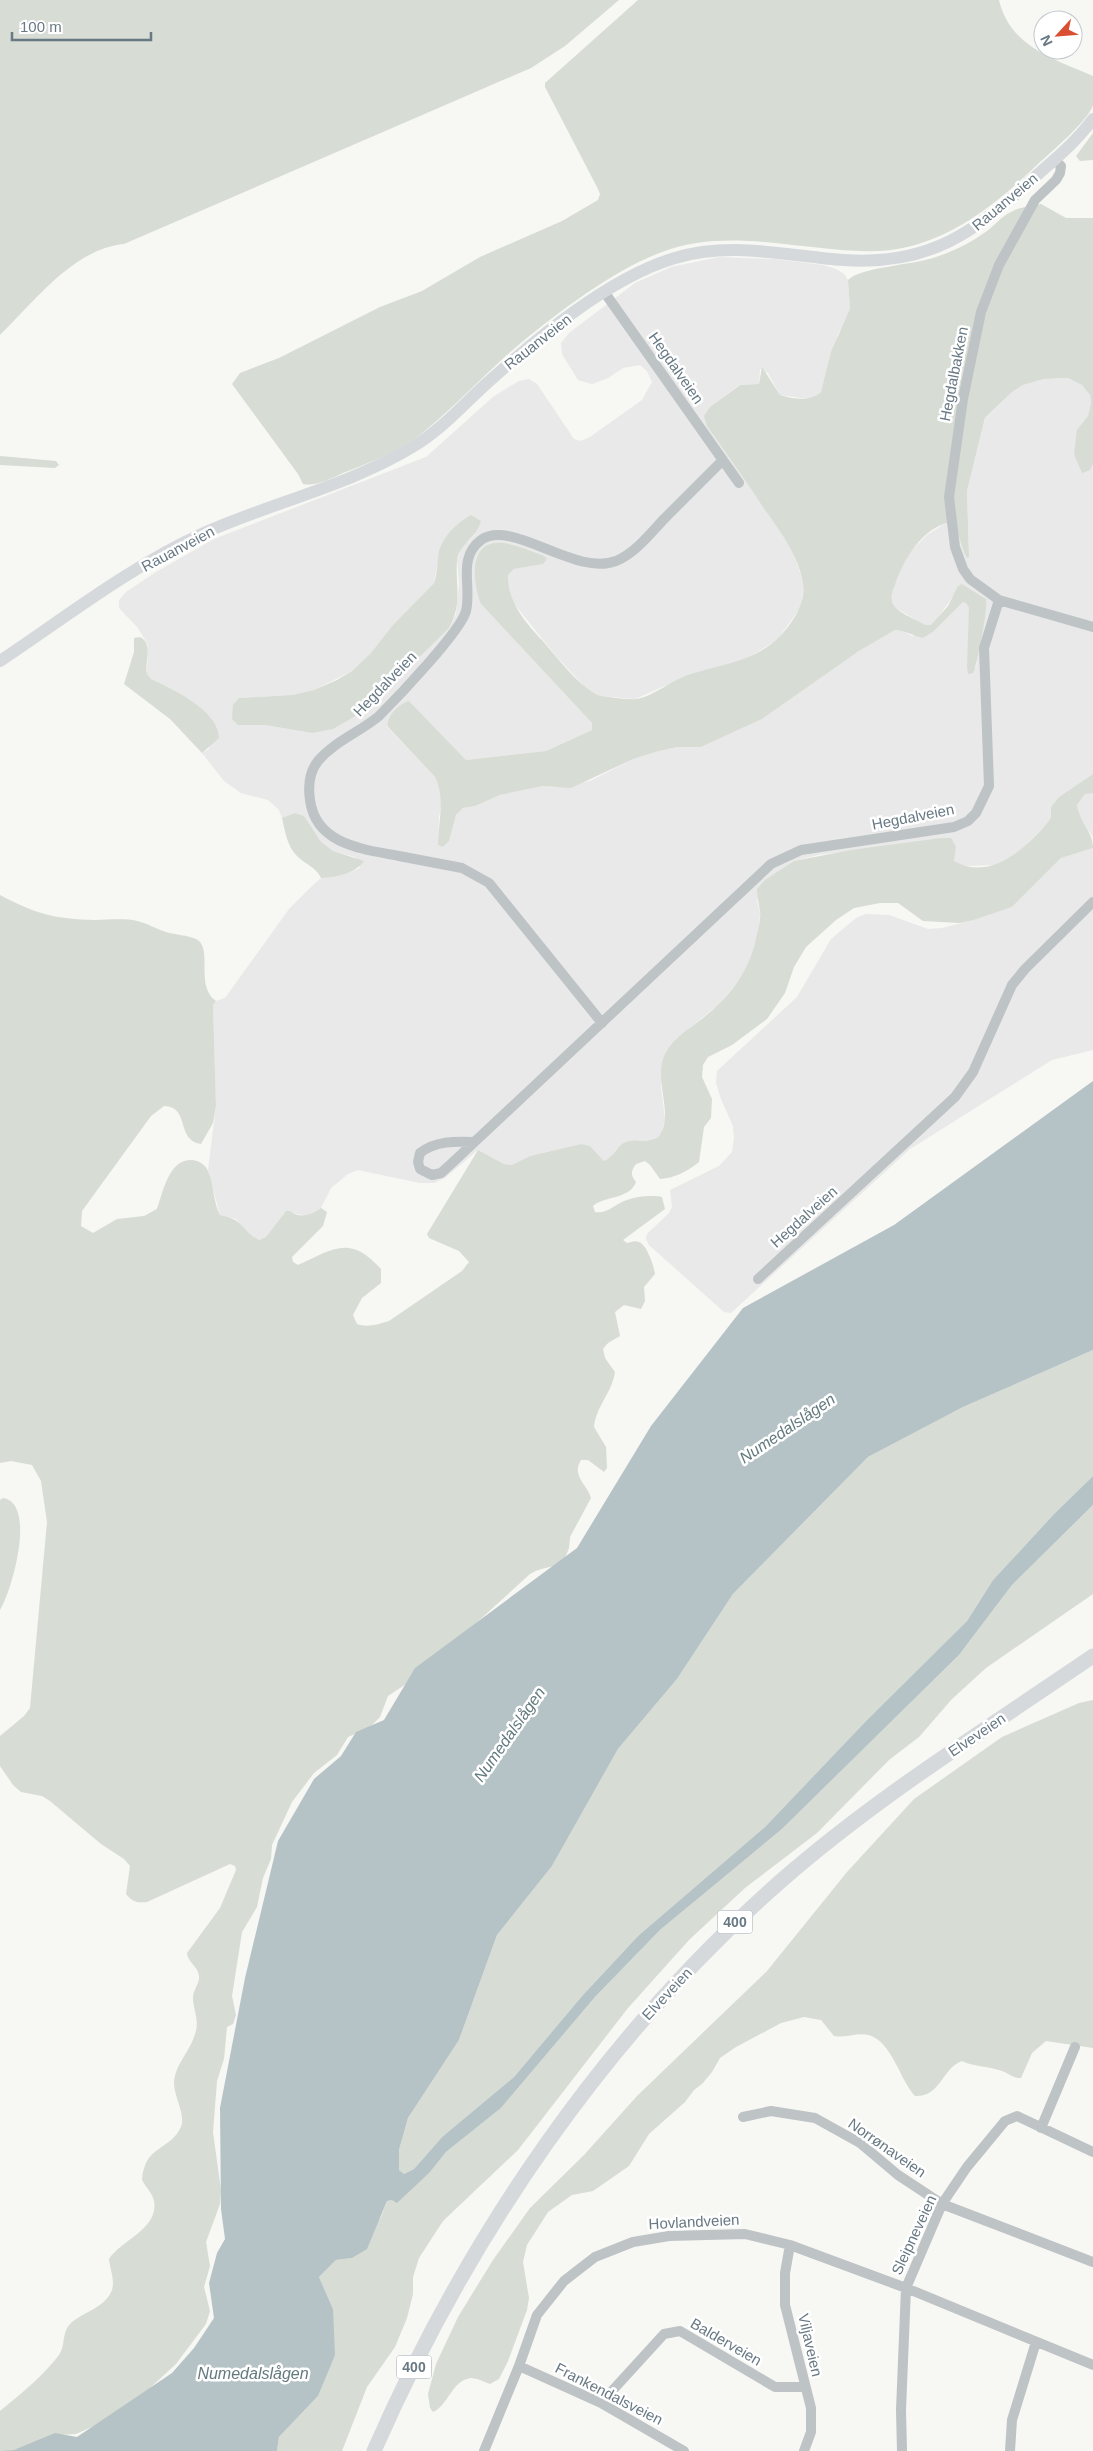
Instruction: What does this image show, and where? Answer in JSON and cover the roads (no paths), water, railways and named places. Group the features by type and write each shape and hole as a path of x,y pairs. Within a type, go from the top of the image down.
{"highway":[{"name":"Elveveien","path":"374,2451 424,2346 493,2223 573,2107 642,2021 738,1920 829,1841 909,1781 1093,1656"}],"main road":[{"name":"Rauanveien","path":"0,661 136,571 181,544 226,524 350,478 419,443 527,348 628,278 661,262 684,255 715,250 745,249 864,260 891,259 924,252 956,239 996,213 1054,159 1093,119"}],"street":[{"name":"Hegdalbakken","path":"999,600 980,588 963,569 955,547 950,497 963,399 981,312 999,265 1035,200 1060,173 1060,166 1054,159"},
{"name":"Hegdalveien","path":"605,293 739,483"},
{"name":"Hegdalveien","path":"602,1023 489,883 462,868 355,848 338,841 323,830 311,808 308,785 311,772 330,749 368,725 384,711 455,631 466,611 468,558 482,540 490,536 508,536 570,559 592,564 603,564 616,560 638,546 723,460"},
{"name":"Hegdalveien","path":"474,1142 456,1141 432,1145 420,1154 418,1162 420,1169 432,1175 441,1173 763,871 784,856 801,850 954,827 968,821 976,813 989,786 984,648 999,600"},
{"path":"999,600 1093,627"},
{"name":"Hegdalveien","path":"758,1279 955,1097 974,1072 1012,985 1025,969 1093,902"},
{"path":"1041,2128 1075,2048"},
{"name":"Norrønaveien","path":"743,2117 770,2111 815,2118 860,2143 898,2175 942,2204 1093,2262"},
{"name":"Sleipneveien","path":"902,2451 901,2410 906,2288 942,2204 967,2167 1005,2121 1017,2116 1093,2152"},
{"name":"Hovlandveien","path":"484,2451 538,2314 564,2280 595,2257 634,2242 669,2236 745,2234 790,2245 906,2288 1093,2365"},
{"name":"Viljaveien","path":"790,2245 785,2273 785,2305 810,2408 811,2432 804,2451"},
{"name":"Balderveien","path":"601,2403 664,2334 680,2331 775,2387 804,2387"},
{"path":"1010,2451 1012,2420 1036,2342"},
{"name":"Frankendalsveien","path":"519,2366 601,2403 684,2451"}],"water":[{"name":"Numedalslågen","path":"1093,1081 1093,1350 963,1407 868,1457 733,1594 677,1679 618,1749 552,1866 497,1935 459,2040 408,2118 399,2150 399,2170 404,2174 414,2169 442,2137 514,2077 582,1996 638,1936 765,1827 867,1720 967,1621 993,1580 1055,1513 1093,1476 1093,1505 1012,1585 959,1655 782,1829 660,1930 595,1997 501,2108 446,2152 429,2173 397,2203 392,2200 387,2201 367,2249 352,2258 336,2260 319,2277 333,2309 335,2355 318,2396 279,2437 277,2451 0,2451 14,2450 55,2433 77,2437 172,2373 194,2348 214,2318 209,2283 217,2253 225,2239 221,2209 220,2108 245,1978 278,1841 314,1779 341,1756 356,1732 384,1720 415,1668 577,1548 651,1426 743,1308 894,1225"}]}
